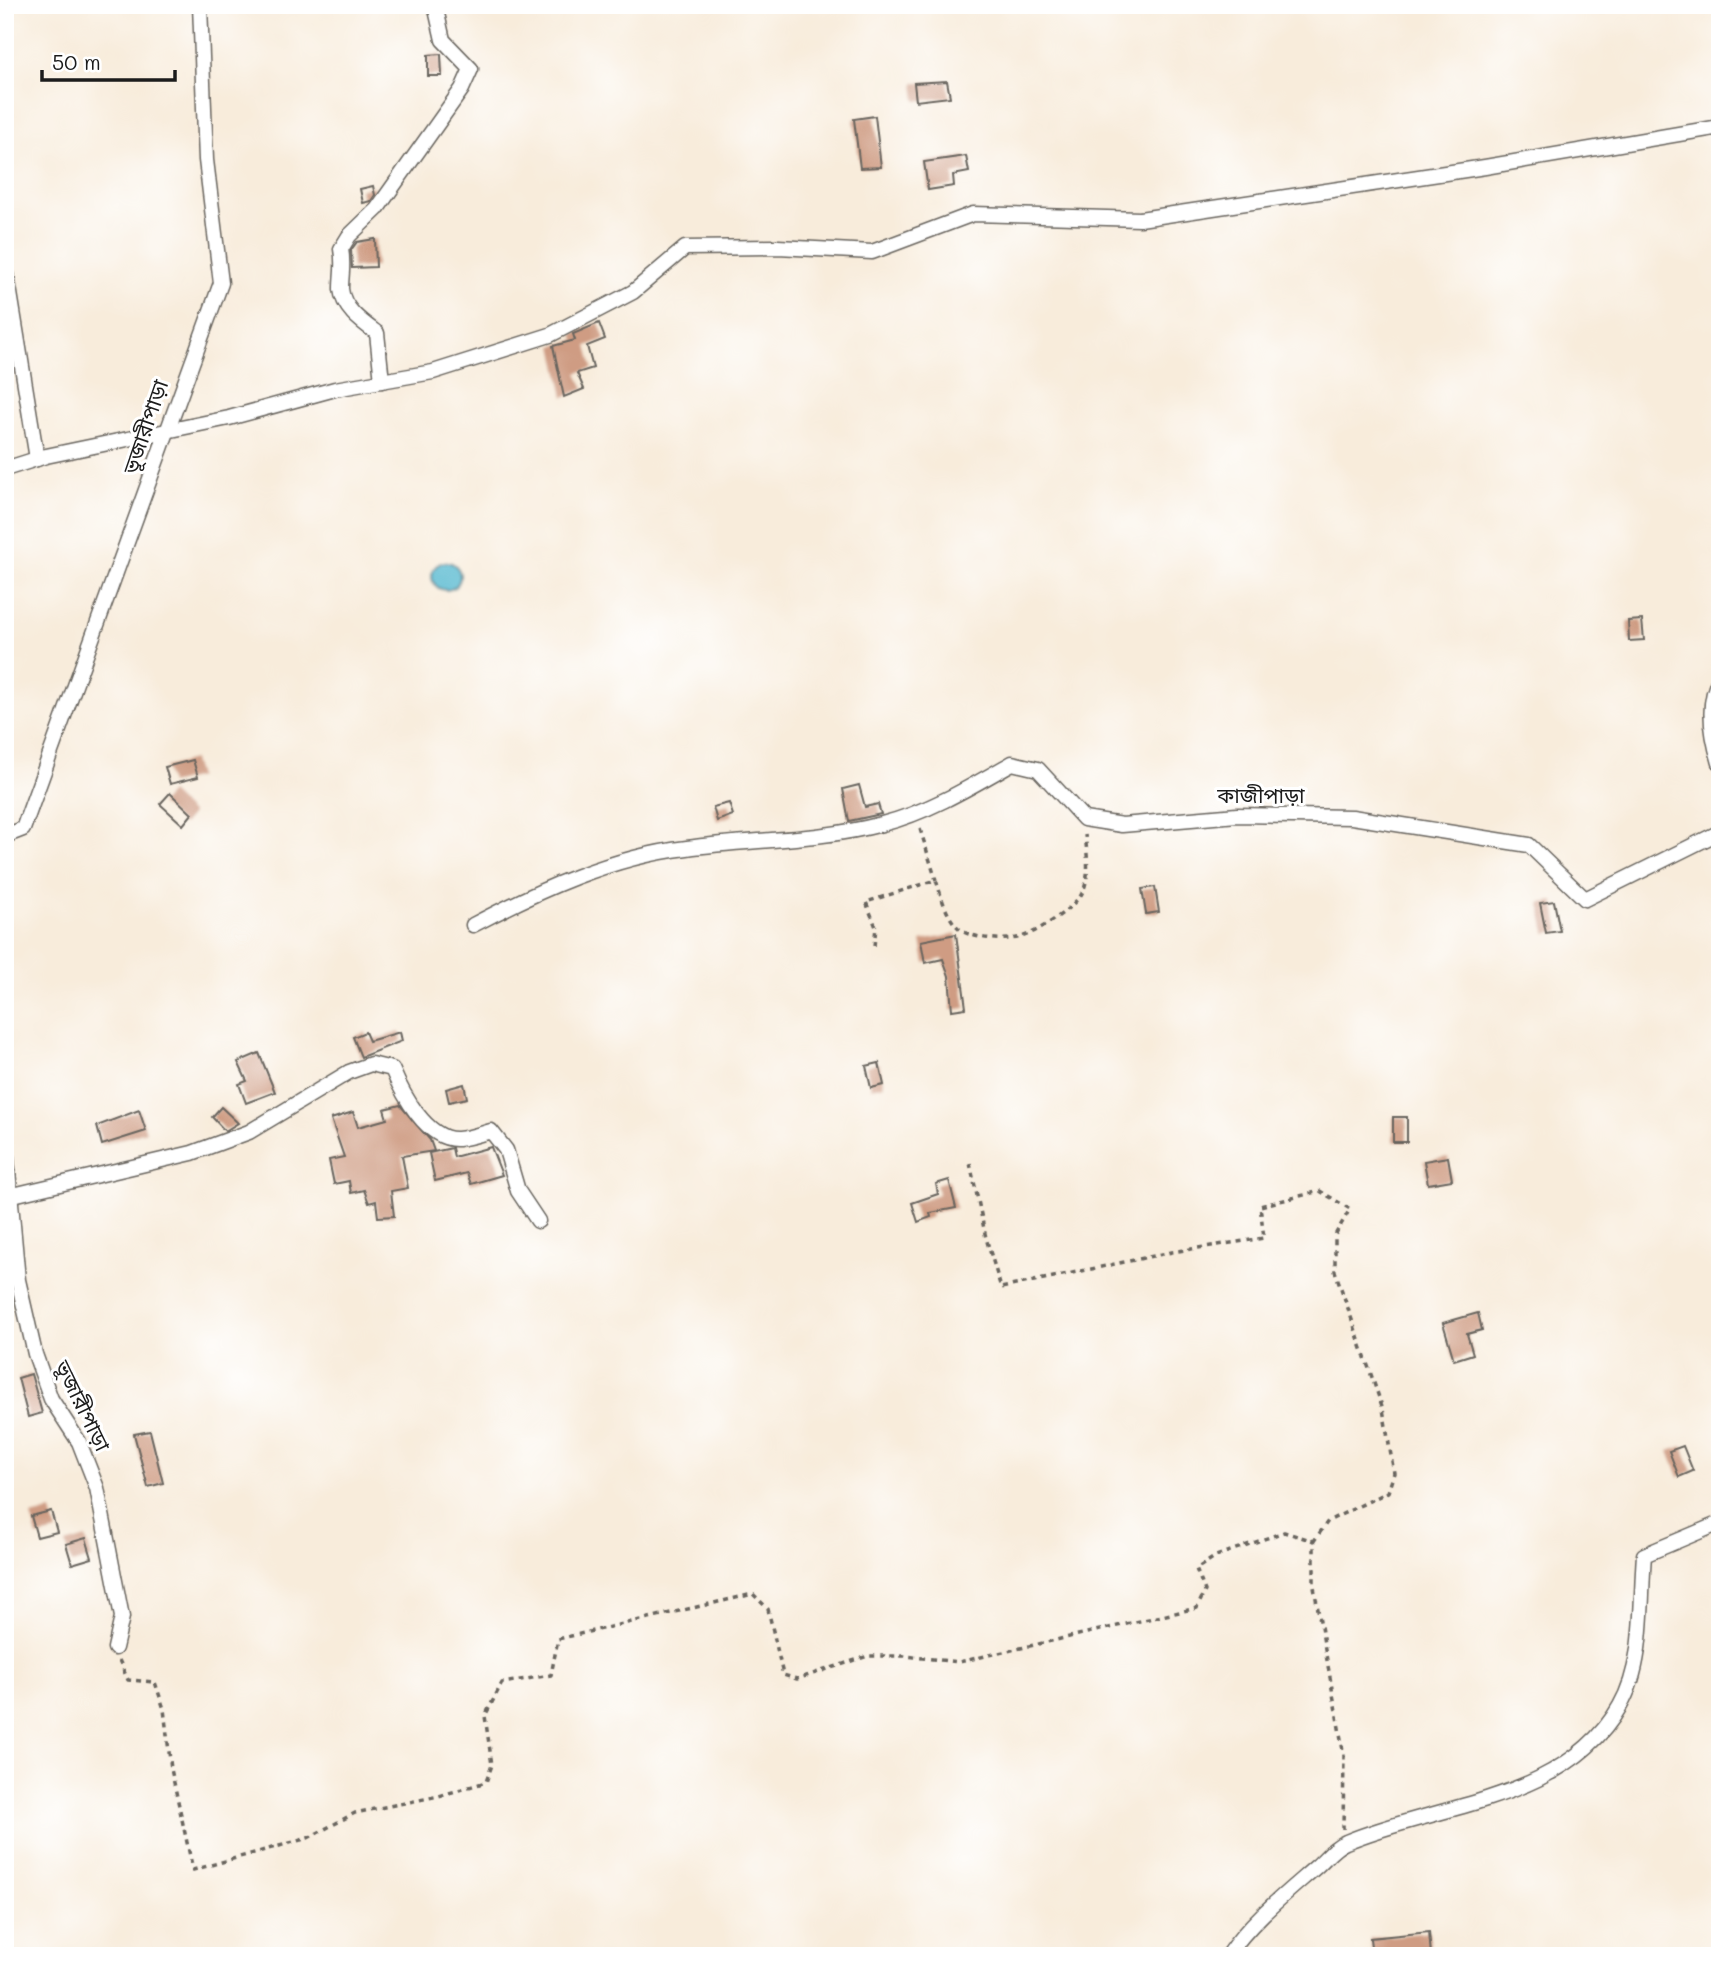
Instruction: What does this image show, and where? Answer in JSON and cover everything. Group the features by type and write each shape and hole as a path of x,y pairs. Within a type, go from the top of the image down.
{"street":[{"name":"ভূজারীপাড়া","path":"5,836 23,829 220,283 206,160 200,5"},
{"path":"382,381 376,332 355,317 341,291 345,268 341,249 349,236 377,209 462,89 471,69 443,40 435,5"},
{"path":"5,469 37,459 164,433 335,389 433,372 550,335 633,292 685,248 778,247 873,252 973,214 1140,219 1720,127"},
{"path":"5,262 37,459"},
{"path":"1720,678 1711,693 1715,748 1720,763"},
{"path":"473,925 532,894 623,862 684,848 802,839 884,824 971,787 1012,763 1038,769 1084,819"},
{"name":"কাজীপাড়া","path":"1084,819 1122,825 1237,815 1352,817 1451,832 1529,845 1585,899 1720,832"},
{"path":"12,1195 203,1149 249,1132 349,1072 371,1064 392,1069 401,1091 435,1132 455,1139 491,1132 506,1150 519,1191 538,1221"},
{"name":"ভূজারীপাড়া","path":"5,1137 18,1280 35,1354 51,1399 79,1442 97,1488 122,1617 115,1648"},
{"path":"1227,1956 1264,1912 1343,1843 1501,1796 1571,1759 1601,1735 1621,1705 1635,1668 1644,1555 1720,1523"}],"path":[{"path":"915,811 948,915 963,931 984,937 1023,937 1060,914 1082,894 1088,869 1084,819"},
{"path":"874,946 876,927 866,902 936,880"},
{"path":"970,1163 1001,1289 1172,1252 1264,1238 1260,1206 1320,1191 1350,1209 1335,1235 1335,1271 1383,1409 1394,1473 1388,1492 1328,1521 1314,1541 1314,1587 1344,1756 1343,1843"},
{"path":"115,1648 128,1680 155,1682 161,1700 171,1769 193,1870 308,1838 355,1813 439,1796 486,1782 492,1765 485,1716 502,1683 551,1675 558,1639 753,1594 768,1609 783,1675 797,1679 868,1656 905,1656 959,1662 1196,1608 1205,1591 1196,1569 1216,1556 1284,1532 1314,1541"}],"water":[{"path":"446,562 456,566 460,576 456,586 446,590 436,586 432,576 436,566"}],"building":[{"path":"441,54 442,76 428,76 428,55"},
{"path":"947,81 950,97 916,101 914,83"},
{"path":"875,116 881,167 860,168 854,119"},
{"path":"966,156 969,172 953,175 954,186 928,190 924,162"},
{"path":"373,186 375,195 371,201 363,203 360,189"},
{"path":"375,239 376,267 352,268 351,250 357,242"},
{"path":"599,323 605,339 587,346 593,368 577,373 584,389 564,397 553,346 575,340 573,334"},
{"path":"1642,620 1644,640 1629,641 1628,621"},
{"path":"193,760 198,777 170,784 165,767"},
{"path":"859,785 865,807 878,804 881,814 849,821 843,789"},
{"path":"170,793 192,814 183,825 160,804"},
{"path":"729,803 733,815 717,821 713,807"},
{"path":"1155,887 1159,912 1146,914 1142,889"},
{"path":"1554,901 1560,931 1546,933 1540,903"},
{"path":"956,934 966,1008 952,1010 949,976 943,959 925,963 921,941"},
{"path":"365,1032 369,1041 400,1032 402,1041 361,1057 353,1037"},
{"path":"259,1053 275,1092 246,1103 239,1084 247,1081 238,1062"},
{"path":"879,1063 884,1085 871,1088 866,1066"},
{"path":"464,1084 467,1098 449,1102 446,1089"},
{"path":"400,1105 430,1140 434,1151 402,1156 408,1188 391,1191 394,1216 378,1217 376,1201 369,1203 364,1190 351,1193 349,1181 334,1184 329,1160 344,1157 331,1119 353,1112 358,1127 387,1119 384,1109"},
{"path":"221,1107 238,1123 225,1131 212,1117"},
{"path":"139,1110 146,1131 102,1145 97,1126"},
{"path":"1393,1117 1407,1117 1407,1142 1393,1142"},
{"path":"491,1147 502,1175 471,1184 467,1173 435,1181 429,1153 452,1148 454,1157"},
{"path":"1448,1157 1452,1180 1428,1184 1424,1161"},
{"path":"949,1180 956,1208 930,1213 931,1217 918,1222 912,1203 938,1194 936,1184"},
{"path":"1478,1313 1482,1330 1467,1334 1473,1354 1454,1360 1443,1323"},
{"path":"31,1374 42,1413 28,1417 18,1378"},
{"path":"150,1431 163,1483 148,1487 134,1434"},
{"path":"1683,1446 1693,1471 1679,1477 1669,1451"},
{"path":"51,1511 57,1532 37,1537 31,1516"},
{"path":"86,1538 92,1558 72,1564 66,1544"},
{"path":"1429,1932 1431,1955 1372,1956 1370,1938"}]}
